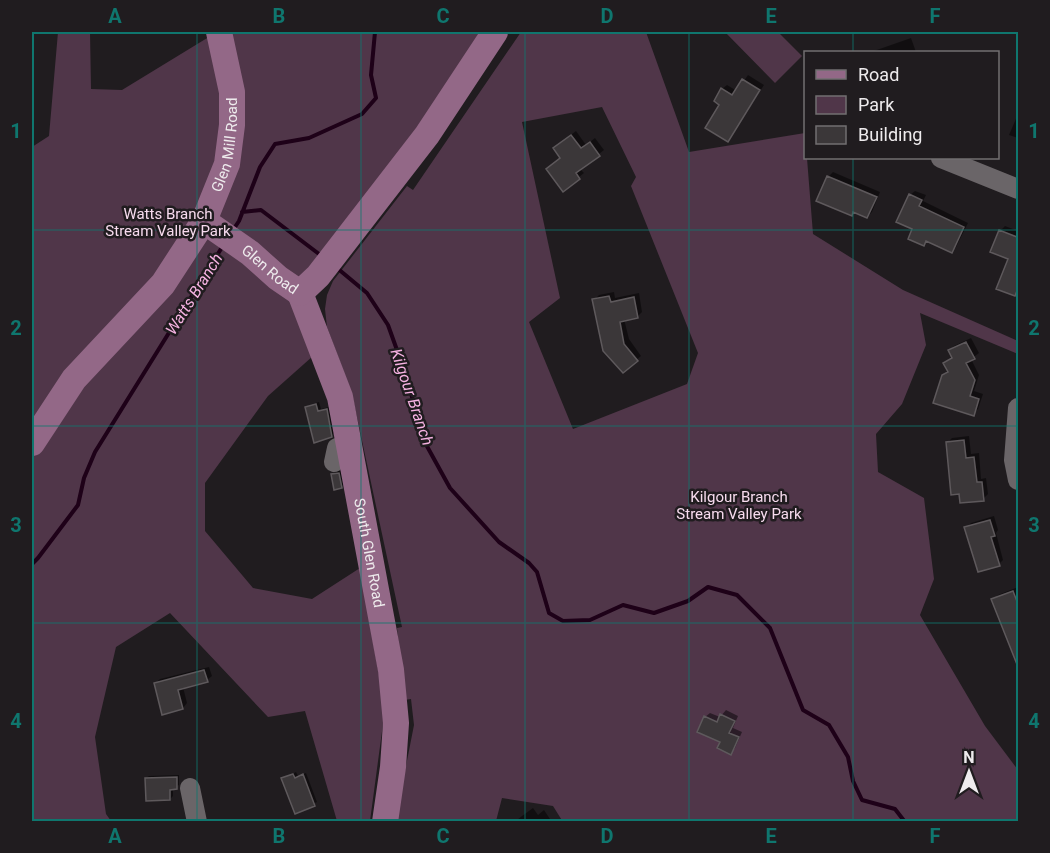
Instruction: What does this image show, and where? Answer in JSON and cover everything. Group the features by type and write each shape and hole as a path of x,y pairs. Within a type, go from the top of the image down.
{"main road":[{"name":"Glen Mill Road","path":"212,226 227,164 232,125 232,92 219,32"},
{"name":"Glen Road","path":"212,226 300,293 318,276 427,135 495,32"},
{"path":"32,443 74,380 163,284 212,226"},
{"name":"South Glen Road","path":"300,293 340,396 341,453 391,670 396,723 393,767 385,822"}],"street":[{"path":"943,159 1018,189"},
{"path":"1018,408 1014,460 1018,480"},
{"path":"189,788 197,822"}],"green space":[{"name":"Watts Branch Stream Valley Park","path":"58,32 90,32 91,89 122,90 217,32 495,32 300,293 322,348 268,396 205,483 205,531 253,588 312,599 360,568 385,709 370,821 337,821 305,711 268,717 170,613 116,647 95,737 106,814 111,821 32,821 32,147 49,136"},
{"name":"Kilgour Branch Stream Valley Park","path":"521,32 646,32 689,152 804,133 804,159 807,159 813,234 903,290 1018,341 1018,354 920,313 926,345 902,404 876,434 878,472 924,498 934,579 920,615 985,726 1018,770 1018,821 563,822 553,806 502,798 496,821 395,822 414,725 411,699 404,700 397,628 402,627 352,394 327,327 325,309 327,295 333,281 407,186 413,190","holes":["602,107 636,177 631,186 698,353 687,384 573,429 529,322 560,298 522,122"]},
{"path":"725,32 778,32 802,56 775,83"}],"building":[{"path":"742,79 760,90 728,142 705,128 719,105 714,101 721,88 732,95"},
{"path":"571,135 581,148 590,142 600,156 576,173 580,179 563,192 546,169 560,158 553,148"},
{"path":"827,176 877,197 867,218 853,212 852,216 816,201"},
{"path":"909,194 922,200 919,206 964,227 952,253 926,241 924,246 908,239 912,229 896,222"},
{"path":"999,230 1017,237 1018,235 1018,288 1015,296 996,289 1008,259 990,252"},
{"path":"609,296 611,302 634,297 638,318 620,322 624,344 638,361 623,373 603,351 592,299"},
{"path":"966,342 975,359 966,363 975,380 970,396 979,399 974,416 933,403 942,375 948,372 943,363 952,358 948,350"},
{"path":"316,404 318,411 327,409 332,437 314,443 305,407"},
{"path":"964,440 966,458 974,457 977,482 982,482 984,501 960,503 959,494 951,495 946,442"},
{"path":"339,473 342,488 334,490 331,474"},
{"path":"990,520 995,536 991,537 1000,566 978,572 964,527"},
{"path":"1013,591 1018,604 1018,667 991,599"},
{"path":"204,670 208,682 178,690 183,709 162,715 154,683"},
{"path":"720,714 735,721 729,733 739,737 731,755 717,748 720,742 697,732 704,716 717,722"},
{"path":"293,774 295,778 303,774 315,806 295,814 281,778"},
{"path":"177,777 177,789 170,790 170,800 146,801 145,778"}],"waterway":[{"name":"Watts Branch","path":"233,230 239,221 260,167 275,144 309,138 362,114 376,98 371,75 375,32"},
{"name":"Kilgour Branch","path":"242,212 261,210 319,254"},
{"name":"Watts Branch","path":"32,564 78,505 84,478 95,452 224,244"},
{"name":"Kilgour Branch","path":"337,268 367,293 388,325 407,378 423,439 450,488 499,542 529,563 537,572 549,613 563,621 590,620 623,605 654,613 688,601 708,587 737,595 770,628 803,710 829,725 848,757 853,781 862,800 895,809 905,822"}]}
